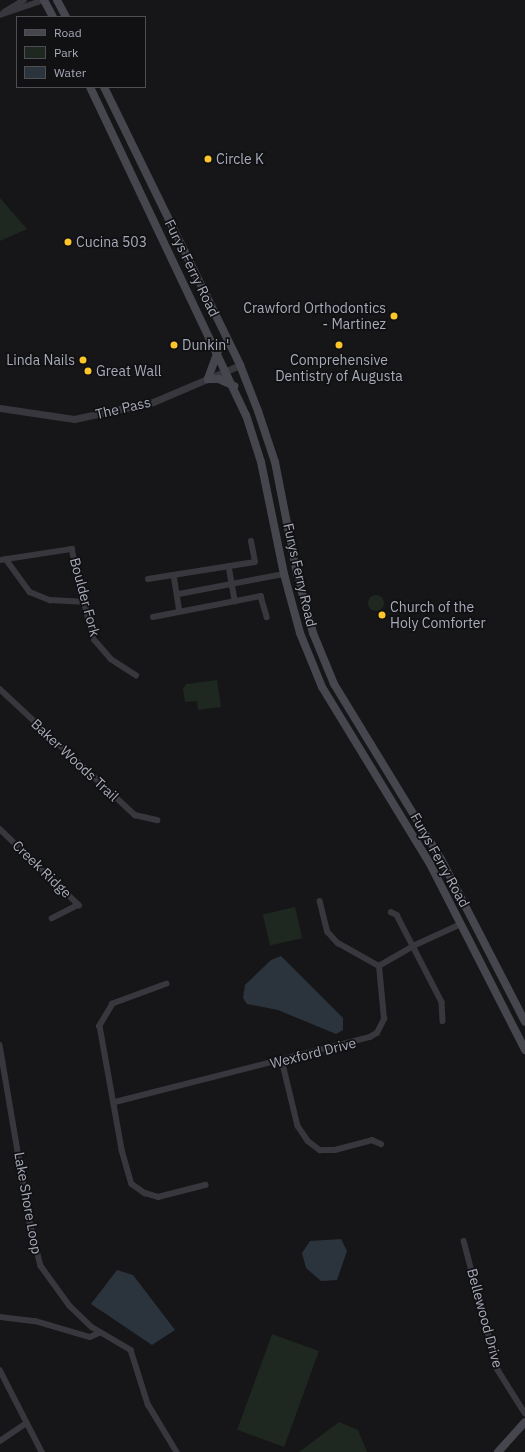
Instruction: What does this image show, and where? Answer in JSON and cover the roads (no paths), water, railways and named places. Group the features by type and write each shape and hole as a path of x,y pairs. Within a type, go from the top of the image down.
{"main road":[{"path":"44,0 52,16"},
{"path":"57,0 65,16"},
{"name":"Furys Ferry Road","path":"90,88 234,386 262,462 284,574 305,647 322,687 430,864 525,1050"},
{"name":"Furys Ferry Road","path":"104,88 240,365 275,462 297,574 320,651 364,736 441,859 525,1022"},
{"path":"136,181 147,176"},
{"path":"218,351 208,379 219,379 234,386"},
{"path":"498,1452 525,1422"}],"street":[{"path":"0,15 24,0"},
{"path":"0,15 44,0"},
{"name":"The Pass","path":"0,408 74,419 153,402 208,379 226,369 240,365"},
{"path":"148,579 255,562 251,541"},
{"name":"Boulder Fork","path":"3,559 72,549 86,602 93,638 111,659 136,675"},
{"path":"3,559 30,592 50,600 86,602"},
{"path":"229,566 235,601"},
{"path":"179,594 284,574"},
{"path":"174,575 179,594 180,611"},
{"path":"153,616 261,596 267,617"},
{"name":"Baker Woods Trail","path":"0,688 135,815 157,820"},
{"name":"Creek Ridge","path":"0,829 78,905 52,919"},
{"path":"320,901 328,932 338,943 379,966 412,946 461,924"},
{"path":"391,912 397,915 442,1002 443,1021"},
{"name":"Wexford Drive","path":"115,1102 282,1060 355,1044 377,1032 384,1019 379,966"},
{"path":"167,984 113,1004 105,1014 100,1026 115,1102 122,1150 132,1184 158,1197 205,1185"},
{"name":"Lake Shore Loop","path":"0,1045 37,1258 70,1306 99,1333 132,1350 148,1404 177,1452"},
{"path":"282,1060 298,1126 308,1141 320,1150 335,1150 372,1140 381,1144"},
{"name":"Bellewood Drive","path":"464,1241 498,1370 525,1413"},
{"path":"0,1317 35,1321 90,1337 99,1333"},
{"path":"0,1370 42,1452"},
{"path":"0,1441 27,1423"}],"water":[{"path":"281,956 343,1018 343,1030 336,1034 278,1010 247,1004 243,998 245,985 271,960"},
{"path":"341,1239 347,1251 337,1280 321,1281 306,1268 302,1253 310,1241"},
{"path":"117,1270 133,1275 175,1330 152,1345 91,1304"}],"place":[{"name":"Circle K","path":"208,159"},
{"name":"Cucina 503","path":"68,242"},
{"name":"Crawford Orthodontics - Martinez","path":"394,316"},
{"name":"Dunkin'","path":"174,345"},
{"name":"Comprehensive Dentistry of Augusta","path":"339,345"},
{"name":"Linda Nails","path":"83,360"},
{"name":"Great Wall","path":"88,371"},
{"name":"Church of the Holy Comforter","path":"382,615"}]}
